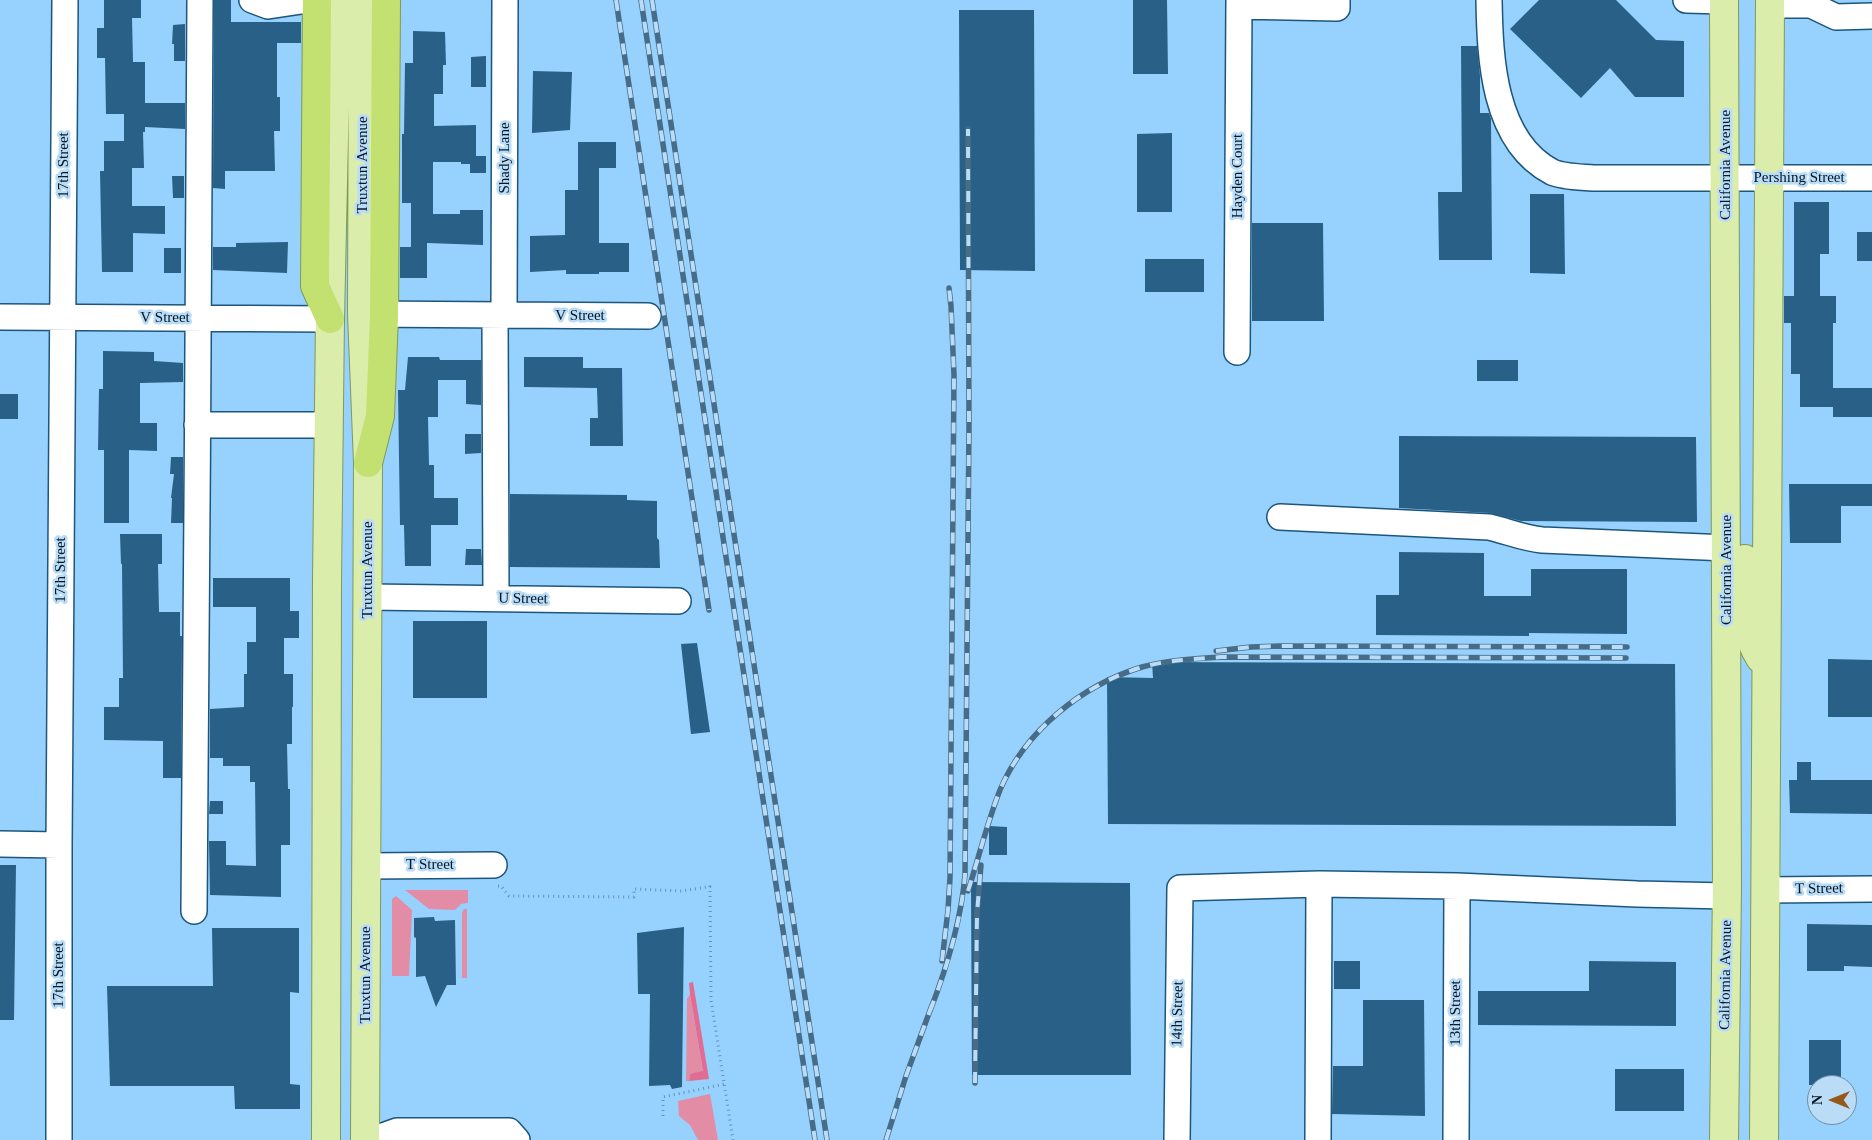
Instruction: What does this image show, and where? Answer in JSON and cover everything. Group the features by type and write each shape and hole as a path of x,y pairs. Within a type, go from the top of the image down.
{"highway":[{"path":"317,0 315,286 330,319"},
{"path":"368,463 380,416 373,315 386,0"}],"main road":[{"name":"Truxtun Avenue","path":"326,1140 327,590 330,319 337,0"},
{"name":"Truxtun Avenue","path":"363,0 373,315"},
{"name":"California Avenue","path":"1724,1 1727,548 1727,896 1724,1140"},
{"path":"1764,1140 1770,3"},
{"path":"330,319 346,337 350,348 354,431 368,463"},
{"name":"Truxtun Avenue","path":"364,1140 368,463"},
{"path":"1727,548 1740,549 1744,555 1747,622 1750,638 1766,668"},
{"path":"1727,801 1736,814 1741,826 1742,871 1745,883 1753,888 1765,890"}],"street":[{"name":"17th Street","path":"59,1140 59,846 65,0"},
{"path":"194,911 200,0"},
{"path":"252,0 268,6 308,0"},
{"name":"Shady Lane","path":"496,598 505,0"},
{"path":"1239,3 1337,8 1337,0"},
{"name":"Pershing Street","path":"1489,0 1490,50 1503,114 1518,143 1531,158 1554,173 1593,178 1872,178"},
{"path":"1686,0 1724,1"},
{"path":"1770,3 1811,2 1836,17 1872,16"},
{"name":"Hayden Court","path":"1237,352 1239,3"},
{"name":"V Street","path":"373,315 648,316"},
{"name":"V Street","path":"0,317 330,319"},
{"path":"198,425 329,425"},
{"path":"1280,517 1489,527 1509,531 1526,538 1542,540 1727,548"},
{"name":"U Street","path":"368,597 678,601"},
{"path":"0,844 59,846"},
{"name":"T Street","path":"366,866 494,876"},
{"path":"1318,1140 1319,884 1457,886 1727,896"},
{"name":"14th Street","path":"1177,1140 1180,888 1319,884"},
{"name":"13th Street","path":"1456,1140 1457,886"},
{"name":"T Street","path":"1765,890 1872,889"},
{"path":"372,1140 397,1131 508,1131 517,1140"},
{"path":"1162,1140 1195,1140"}],"path":[{"path":"494,876 509,896 634,897 634,889 682,891 711,886 711,1000 733,1140"},
{"path":"664,1116 663,1097 725,1084"}],"shaded area":[{"path":"405,890 468,890 468,903 461,904 455,910 429,909"},
{"path":"396,896 412,910 409,976 392,976 392,899"},
{"path":"464,909 467,909 467,978 462,978 462,913"},
{"path":"693,982 709,1079 689,1081 690,1074 703,1071 690,994 689,983"},
{"path":"690,994 703,1072 690,1074 689,1081 686,1081 687,999"},
{"path":"710,1094 718,1140 698,1140 690,1125 679,1116 678,1101"}],"building":[{"path":"104,0 141,0 141,18 132,18 133,62 145,62 145,103 185,103 185,129 145,127 145,132 143,132 144,168 132,168 132,206 165,206 165,234 133,233 133,272 102,272 100,171 104,171 104,141 124,141 124,114 106,114 105,58 97,58 97,28 104,28"},
{"path":"214,0 231,0 231,22 301,22 301,43 277,43 277,97 280,97 280,131 274,131 275,171 225,171 225,189 213,188"},
{"path":"1133,0 1167,0 1168,74 1133,74"},
{"path":"1539,0 1616,0 1656,40 1684,41 1684,97 1635,97 1610,68 1581,98 1510,29"},
{"path":"959,10 1034,10 1035,271 960,270"},
{"path":"185,24 185,61 174,61 174,44 172,44 173,25"},
{"path":"413,31 445,32 446,65 443,65 443,94 434,94 434,126 476,125 476,156 486,156 486,173 470,173 470,164 461,164 461,162 433,162 433,214 460,214 460,210 483,210 483,245 427,243 427,278 400,278 400,247 411,247 411,203 402,203 402,134 404,134 405,63 413,63"},
{"path":"1461,46 1477,46 1480,76 1480,113 1489,113 1491,119 1492,260 1439,260 1438,192 1462,192"},
{"path":"486,56 486,87 471,87 471,57"},
{"path":"533,71 572,72 570,130 532,133"},
{"path":"1172,133 1172,212 1137,212 1137,134"},
{"path":"578,142 616,142 616,168 599,168 599,243 629,243 629,272 566,274 566,270 530,272 530,236 565,235 565,190 578,190"},
{"path":"172,176 184,176 184,198 173,198"},
{"path":"1530,194 1564,194 1565,274 1530,273"},
{"path":"1794,202 1829,202 1829,254 1820,254 1820,296 1836,296 1836,323 1833,323 1833,388 1872,388 1872,417 1833,417 1833,407 1800,407 1800,374 1791,374 1791,323 1784,323 1784,296 1794,296"},
{"path":"1252,223 1323,223 1324,321 1252,321"},
{"path":"1857,232 1872,232 1872,261 1857,261"},
{"path":"288,242 287,273 213,270 213,247 236,247 236,243"},
{"path":"164,248 181,248 181,273 164,273"},
{"path":"1145,259 1204,259 1204,292 1145,292"},
{"path":"103,351 154,352 154,361 183,363 183,382 140,383 140,423 157,423 157,451 129,450 129,523 104,523 104,450 98,450 99,389 103,389"},
{"path":"408,357 439,357 440,360 481,360 481,405 466,404 466,380 438,380 438,417 428,417 429,465 434,465 434,498 458,498 458,525 431,525 431,566 405,566 404,525 400,525 398,390 405,390"},
{"path":"524,357 583,357 583,368 622,368 623,446 590,446 590,418 598,418 597,388 524,387"},
{"path":"1477,360 1518,360 1518,381 1477,381"},
{"path":"0,394 18,394 18,419 0,419"},
{"path":"465,434 481,434 481,453 465,454"},
{"path":"1399,436 1696,437 1697,522 1521,521 1490,513 1399,508"},
{"path":"171,457 183,457 183,523 171,523 171,498 174,474 170,474"},
{"path":"1789,484 1872,484 1872,506 1841,506 1841,543 1790,543"},
{"path":"510,494 627,495 627,500 657,501 657,538 659,540 660,568 510,567"},
{"path":"120,534 162,534 162,564 158,564 159,612 180,612 180,636 182,636 181,778 163,778 163,741 104,740 104,707 119,707 119,678 123,678"},
{"path":"466,549 481,549 482,565 465,565"},
{"path":"1399,552 1484,553 1484,596 1531,596 1531,569 1627,569 1627,634 1529,633 1529,636 1376,635 1376,595 1399,595"},
{"path":"213,578 290,578 290,611 299,611 299,638 284,638 284,674 293,674 293,707 292,744 287,744 288,789 290,789 290,845 281,845 281,897 210,895 209,841 226,841 226,865 256,866 255,782 250,782 250,766 223,766 223,758 210,758 210,709 244,707 244,674 247,674 247,642 256,642 256,607 213,607"},
{"path":"413,621 487,621 487,698 413,698"},
{"path":"697,643 710,732 691,734 681,644"},
{"path":"1828,659 1872,660 1872,717 1828,717"},
{"path":"1152,662 1675,664 1676,826 1108,824 1107,677 1153,678"},
{"path":"1797,762 1811,762 1811,780 1872,780 1872,814 1790,813 1789,780 1797,780"},
{"path":"210,801 223,801 223,814 209,814"},
{"path":"989,826 1007,827 1007,855 989,855"},
{"path":"0,865 16,865 14,1020 0,1020"},
{"path":"971,882 1130,883 1131,1075 972,1075"},
{"path":"434,917 435,921 455,920 456,985 447,985 436,1007 425,976 416,977 416,938 414,937 414,918"},
{"path":"1807,924 1872,925 1872,967 1844,966 1844,971 1807,971"},
{"path":"684,927 682,1087 672,1089 670,1085 649,1086 650,994 638,994 637,933"},
{"path":"212,928 299,928 299,993 290,992 290,1084 300,1085 300,1109 235,1109 234,1086 110,1086 107,986 213,986"},
{"path":"1334,961 1360,961 1360,989 1334,989"},
{"path":"1589,961 1676,962 1676,1026 1478,1025 1478,991 1589,991"},
{"path":"1363,1000 1424,1000 1425,1116 1332,1114 1333,1066 1363,1066"},
{"path":"1809,1040 1841,1040 1841,1075 1809,1075"},
{"path":"1615,1069 1684,1069 1684,1111 1615,1111"}],"railway":[{"path":"616,0 709,610"},
{"path":"641,0 815,1140"},
{"path":"652,0 827,1140"},
{"path":"930,1011 952,944 960,910 965,875 969,425 968,129"},
{"path":"942,961 950,878 954,375 949,288"},
{"path":"1216,651 1280,646 1627,647"},
{"path":"968,891 1000,790 1024,748 1058,713 1077,698 1120,675 1142,667 1172,661 1221,657 1626,658"},
{"path":"975,1083 977,913 981,865"},
{"path":"886,1140 906,1076 932,1005"}]}
